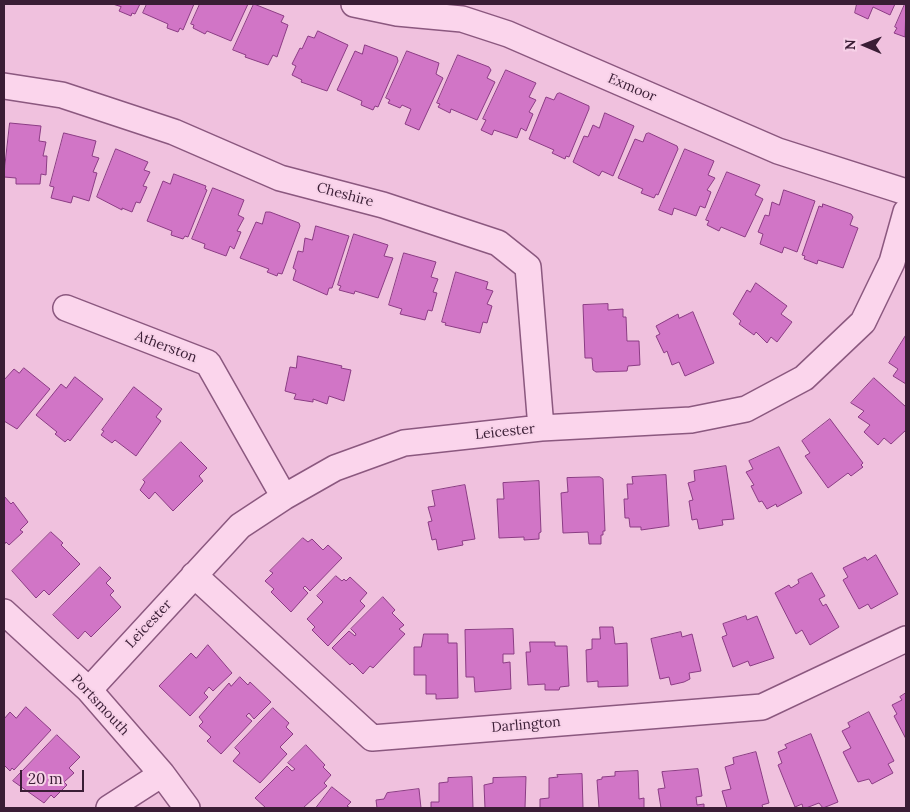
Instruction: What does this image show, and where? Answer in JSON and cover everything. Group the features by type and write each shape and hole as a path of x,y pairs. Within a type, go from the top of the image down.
{"street":[{"name":"Exmoor","path":"354,4 396,13 462,20 508,34 778,151 906,192"},
{"name":"Cheshire","path":"4,86 62,95 174,132 280,178 383,205 498,243 528,267 541,428"},
{"name":"Leicester","path":"89,690 240,526 284,497 335,468 404,443 541,428 692,420 746,409 804,378 863,322 892,262 906,212"},
{"name":"Atherston","path":"66,308 208,364 284,497"},
{"name":"Darlington","path":"194,575 372,738 762,707 906,639"},
{"name":"Portsmouth","path":"4,612 89,690 162,774 187,808"},
{"path":"109,808 162,774"}],"building":[{"path":"113,4 140,4 135,14 132,13 131,16 119,11 121,7"},
{"path":"147,4 194,4 183,30 180,28 178,32 167,28 168,24 143,13"},
{"path":"200,4 248,4 231,41 207,31 205,34 193,28 194,25 191,24"},
{"path":"254,4 284,16 281,22 288,25 277,57 273,55 268,65 245,57 246,55 233,50"},
{"path":"857,4 895,4 890,15 873,7 868,19 855,13"},
{"path":"906,4 905,37 894,33"},
{"path":"318,31 348,45 327,91 301,82 302,80 292,75 296,66 292,64 300,48 302,49 308,36 314,38"},
{"path":"365,45 397,57 398,61 378,107 375,106 373,110 361,105 362,101 337,90 355,51 362,54"},
{"path":"407,51 439,63 436,74 443,78 419,130 405,124 411,109 402,105 400,108 388,103 390,100 386,98"},
{"path":"458,55 489,67 491,70 487,78 495,82 477,120 451,109 450,113 438,107 440,104 437,103"},
{"path":"506,70 536,83 529,97 536,100 529,112 533,114 526,131 521,128 517,138 494,130 492,135 481,130 486,120 483,119"},
{"path":"560,93 589,106 569,157 566,156 565,159 552,153 554,150 529,139 546,97 554,100 557,94"},
{"path":"605,113 634,126 613,176 602,171 599,176 573,162 584,136 588,137 593,125 599,128"},
{"path":"10,123 41,126 39,141 46,142 43,156 47,156 46,175 41,174 40,184 16,184 16,178 4,177"},
{"path":"64,133 96,141 92,156 99,158 93,172 97,173 89,201 73,196 71,203 51,198 54,187 50,186"},
{"path":"649,133 677,146 678,149 658,195 656,194 654,198 641,193 643,189 618,178 635,139 643,142 646,134"},
{"path":"116,149 148,162 144,170 150,172 143,186 147,187 140,203 136,202 132,212 122,208 122,210 97,197"},
{"path":"685,149 714,161 708,175 715,178 707,190 711,192 705,208 700,206 696,216 674,208 672,215 659,210"},
{"path":"727,172 760,185 755,195 763,199 745,237 721,227 719,231 707,225 709,221 706,220"},
{"path":"174,174 206,186 205,189 207,190 188,237 185,236 183,239 171,235 172,231 147,221 163,181 170,184"},
{"path":"213,188 244,200 238,215 244,218 237,231 241,232 234,249 230,246 226,256 204,248 205,244 192,239"},
{"path":"784,190 815,201 797,252 784,247 782,253 760,244 763,234 758,232 765,215 769,216 772,202 779,205"},
{"path":"823,204 851,214 853,217 850,225 858,228 843,268 818,260 817,264 804,259 805,256 802,255 819,206 822,207"},
{"path":"266,212 299,223 300,226 282,274 278,273 277,276 267,272 269,269 240,258 256,222 262,224"},
{"path":"316,226 349,236 332,288 329,288 327,295 293,280 296,270 293,268 298,251 303,252 305,238 312,240"},
{"path":"354,234 388,245 384,256 393,258 378,298 355,291 354,294 339,290 341,286 338,285"},
{"path":"404,253 436,262 431,277 438,279 433,292 437,293 432,311 428,310 425,320 400,314 402,309 389,305"},
{"path":"456,272 488,282 486,289 493,291 487,304 492,306 487,323 483,322 480,333 445,325 446,323 442,322"},
{"path":"756,283 787,306 781,314 792,322 777,342 771,337 767,343 756,332 754,335 739,324 741,321 733,314 747,290 750,292"},
{"path":"608,304 608,310 623,309 623,317 626,317 627,341 639,341 640,365 628,366 627,371 596,372 593,370 592,358 585,358 583,305"},
{"path":"693,312 714,363 685,376 679,362 672,365 667,351 664,353 656,336 660,334 656,326 678,314 679,318"},
{"path":"906,335 906,384 893,376 898,369 889,363"},
{"path":"298,356 342,366 341,368 351,370 344,401 329,396 327,404 313,399 313,402 294,399 296,394 285,391 290,367 296,368"},
{"path":"24,368 50,389 17,429 4,421 4,380 14,369 19,373"},
{"path":"75,377 103,399 70,441 68,439 65,442 55,434 57,432 36,415 61,384 66,388"},
{"path":"874,378 906,407 906,430 891,444 884,438 878,445 864,432 870,425 858,417 864,411 851,403"},
{"path":"134,387 162,409 156,417 161,421 136,456 115,440 112,443 101,435 104,431 102,430"},
{"path":"830,419 863,463 861,465 863,467 851,476 848,473 828,488 805,456 810,453 802,441"},
{"path":"181,442 207,468 199,476 203,481 173,511 155,492 149,499 140,490 145,482 143,480"},
{"path":"779,447 802,493 777,507 776,504 767,509 762,501 759,502 751,486 754,485 746,472 753,469 749,461"},
{"path":"726,466 734,519 722,520 723,525 699,529 697,519 692,520 689,501 693,500 688,483 695,481 694,471"},
{"path":"666,475 669,526 641,530 641,527 630,527 629,518 625,518 624,499 628,499 627,484 633,484 632,477"},
{"path":"600,477 603,479 605,531 601,535 601,544 589,544 588,532 563,533 561,493 568,492 567,478"},
{"path":"539,481 541,532 539,533 539,539 524,540 524,537 499,538 497,499 504,499 503,483"},
{"path":"465,485 475,539 462,541 463,545 438,550 436,539 432,540 428,522 432,521 428,507 435,506 432,491"},
{"path":"4,496 11,504 13,502 28,522 20,530 23,532 9,545 6,542 4,545"},
{"path":"51,532 63,543 61,545 80,564 49,595 44,590 36,598 12,571"},
{"path":"303,538 308,542 312,539 323,550 328,545 342,558 310,591 305,586 303,588 308,593 291,612 271,592 274,589 265,581 273,573 270,571"},
{"path":"876,555 898,594 871,609 868,604 859,609 843,580 848,577 843,568 865,557 867,560"},
{"path":"100,567 111,578 106,583 114,591 110,595 121,607 91,637 85,631 78,639 53,615"},
{"path":"812,573 825,596 819,599 823,606 826,604 839,627 810,645 802,630 796,634 775,593 789,585 791,588 799,583 798,580"},
{"path":"336,576 342,581 344,579 346,581 350,577 367,593 360,601 365,606 328,646 312,630 315,627 307,619 323,602 317,596"},
{"path":"383,597 395,610 392,613 404,625 399,629 405,634 373,668 370,666 363,674 332,648 349,631 355,636 356,634 351,629"},
{"path":"746,616 747,620 757,616 774,658 750,666 748,661 733,667 722,637 727,635 723,624"},
{"path":"600,627 613,627 615,644 627,643 628,686 598,687 598,681 587,682 586,650 592,649 592,639 600,639"},
{"path":"513,629 514,654 503,654 503,663 510,662 511,689 475,692 474,677 466,677 465,630"},
{"path":"681,632 682,637 692,634 701,671 689,673 690,679 671,685 669,677 660,679 651,639"},
{"path":"424,634 448,634 448,643 457,643 458,698 436,699 436,694 426,694 426,675 414,675 414,647 421,647"},
{"path":"530,642 555,642 555,646 567,646 569,686 560,687 559,690 545,690 545,684 528,685 526,652 530,652"},
{"path":"208,645 232,673 213,691 209,687 204,693 208,697 190,716 159,686 191,653 196,658"},
{"path":"240,677 248,685 250,682 271,702 254,719 249,713 246,716 252,721 221,754 207,741 211,737 199,726 203,722 199,717 229,683 231,686"},
{"path":"906,693 906,739 894,716 897,714 892,705 902,700 900,697"},
{"path":"26,707 51,730 14,770 12,768 10,771 4,765 4,719 10,712 16,718"},
{"path":"273,708 289,723 286,727 293,734 280,747 287,754 260,783 233,761 240,753 235,748"},
{"path":"869,712 894,761 888,764 893,773 872,784 869,779 858,782 843,752 851,748 842,731 850,727 848,723"},
{"path":"811,734 838,802 823,808 819,803 806,808 803,808 802,804 795,807 778,765 782,763 778,752 787,748 785,745"},
{"path":"57,735 80,757 69,768 74,773 64,782 67,785 54,798 51,795 44,803 13,781"},
{"path":"306,745 325,765 323,767 331,775 324,783 327,786 303,808 266,808 255,798 287,766 292,771 295,769 288,763"},
{"path":"756,752 769,803 762,805 763,808 727,808 722,791 731,789 725,767 734,764 733,758"},
{"path":"698,769 702,796 696,797 697,805 704,804 704,808 661,808 658,789 665,788 662,772"},
{"path":"638,771 639,799 644,798 644,808 599,808 597,780 602,779 602,777 615,776 615,772"},
{"path":"582,774 583,808 540,808 540,799 549,798 549,778 558,777 557,775"},
{"path":"472,777 473,808 431,808 431,802 439,802 439,783 448,782 448,778"},
{"path":"526,777 525,808 485,808 484,785 493,783 493,778"},
{"path":"332,787 351,802 347,806 350,808 316,808"},
{"path":"419,789 421,808 377,808 376,800 384,799 387,793"}]}
